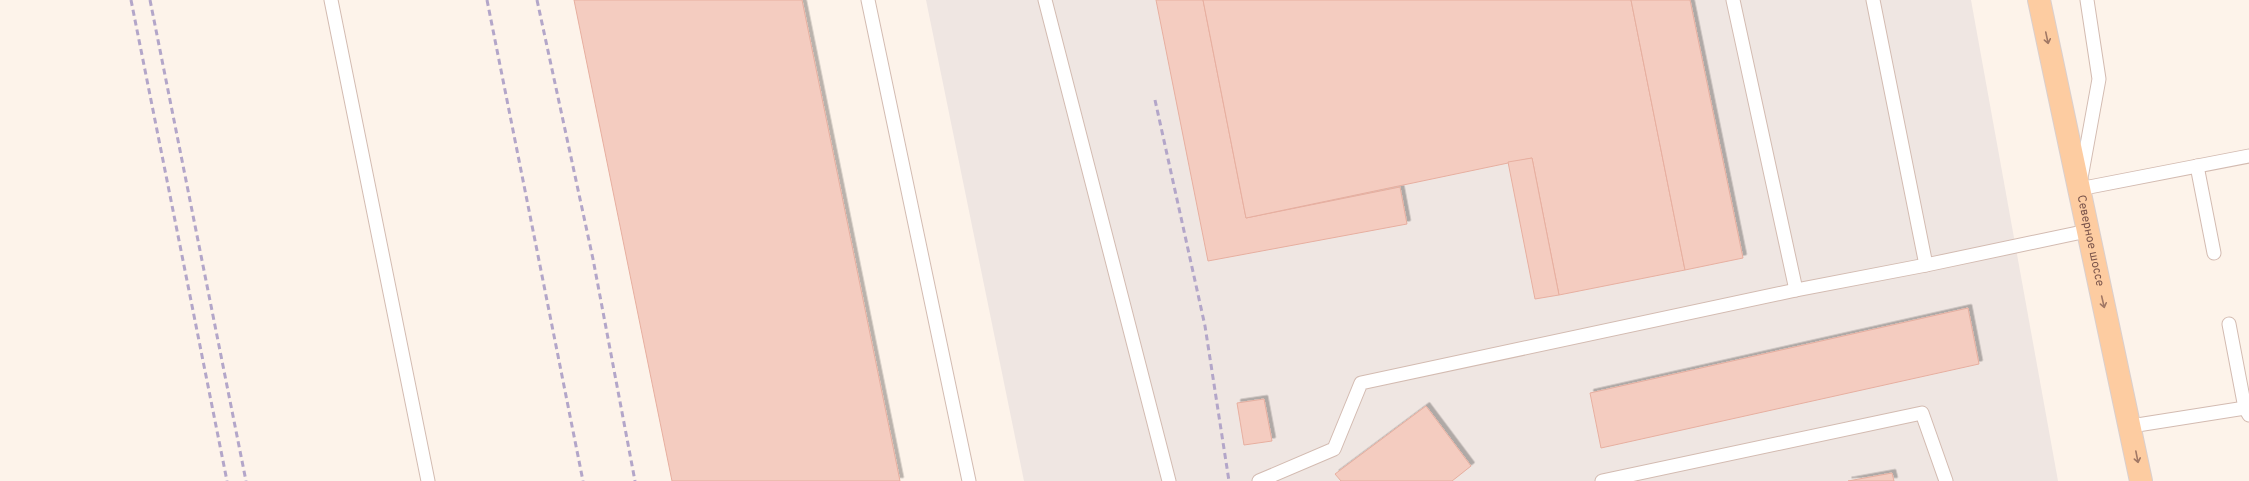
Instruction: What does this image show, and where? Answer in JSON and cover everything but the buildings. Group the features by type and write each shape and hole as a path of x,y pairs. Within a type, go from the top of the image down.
{"main road":[{"name":"Северное шоссе","path":"2039,0 2087,231 2131,426 2141,481"}],"lane":[{"path":"331,0 428,481"},
{"path":"868,0 969,481"},
{"path":"1046,0 1169,481"},
{"path":"1733,0 1796,290"},
{"path":"1873,0 1926,265"},
{"path":"2087,0 2099,79 2079,189 2249,156"},
{"path":"2197,166 2214,253"},
{"path":"1259,481 1334,448 1361,383 1796,290 1926,265 2087,231"},
{"path":"2131,426 2247,412 2228,324"},
{"path":"1602,481 1922,412 1946,481"}],"shaded area":[{"path":"926,0 1971,0 2058,481 1024,481"}],"railway":[{"path":"131,0 227,481"},
{"path":"150,0 246,481"},
{"path":"487,0 583,481"},
{"path":"537,0 593,259 635,481"},
{"path":"1155,100 1205,326 1229,481"}]}
